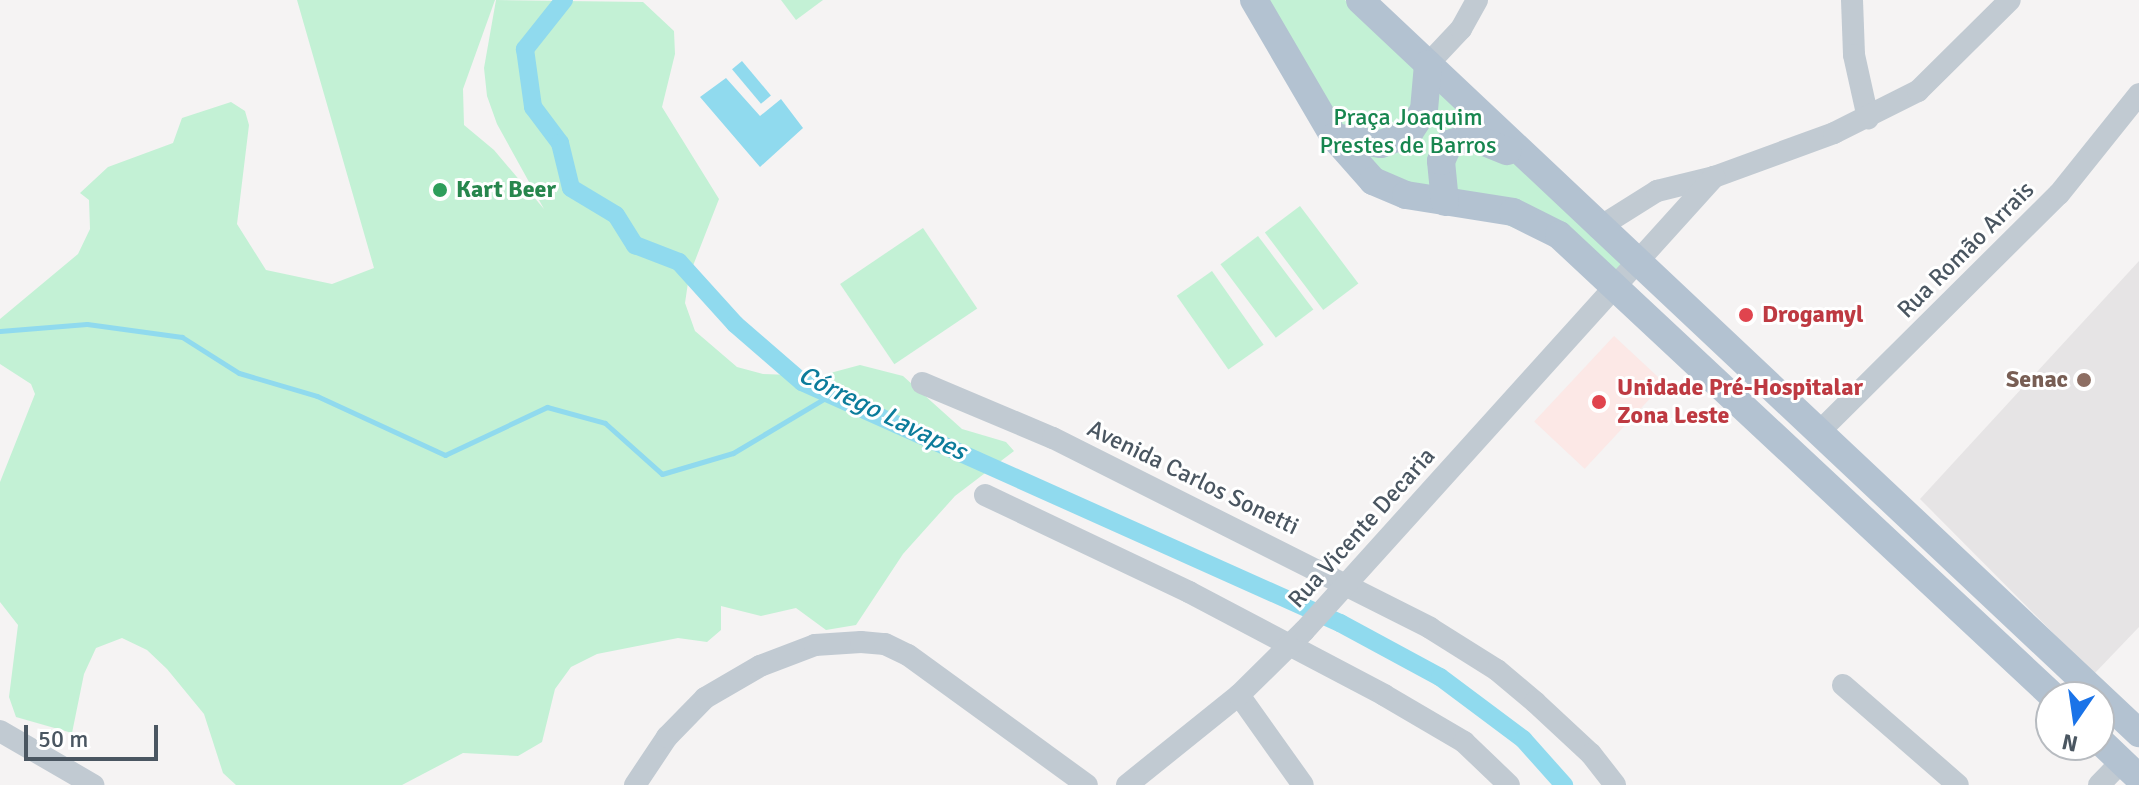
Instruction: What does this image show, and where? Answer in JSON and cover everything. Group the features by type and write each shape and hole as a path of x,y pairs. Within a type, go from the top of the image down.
{"main road":[{"path":"1254,0 1334,137 1373,181 1406,195 1535,220 1614,284 2037,681"},
{"path":"1360,0 1524,159 2139,733"},
{"path":"1334,137 1381,144 1409,133 1424,110 1428,64"},
{"path":"1445,202 1441,161 1455,139 1482,139 1524,159"},
{"path":"2115,755 2130,769"}],"street":[{"path":"1428,64 1461,29 1477,0"},
{"path":"1852,0 1854,55 1868,118"},
{"path":"1598,228 1657,191 1714,177 1868,118 1918,91 2010,0"},
{"name":"Rua Romão Arrais","path":"1818,433 2059,194 2139,94"},
{"name":"Rua Vicente Decaria","path":"1127,785 1239,695 1297,638 1380,549 1635,260 1714,177"},
{"name":"Avenida Carlos Sonetti","path":"922,383 1053,438 1343,589 1396,609 1497,670 1591,754 1615,785"},
{"path":"985,495 1189,592 1297,638 1464,742 1509,785"},
{"path":"1380,549 1377,584 1396,609"},
{"path":"1189,592 1260,643 1265,655 1258,677"},
{"path":"635,785 667,737 705,698 760,666 815,645 861,642 885,644 908,655 1067,776 1087,785"},
{"path":"1843,685 1958,785"},
{"path":"1239,695 1303,785"},
{"path":"0,731 93,785"},
{"path":"2099,785 2130,769"}],"shaded area":[{"name":"Senac","path":"2139,261 2139,627 2094,674 1920,499"},
{"name":"Unidade Pré-Hospitalar Zona Leste","path":"1614,336 1664,383 1585,469 1534,422"}],"green space":[{"path":"297,0 495,0 463,89 464,125 494,150 544,209 497,124 487,96 484,68 496,0 643,2 674,31 675,54 662,107 719,199 689,276 685,303 695,331 737,367 763,374 819,376 860,365 903,376 962,429 1006,442 1014,451 955,496 903,554 856,625 826,630 796,608 761,616 721,606 721,630 707,642 678,638 597,654 571,667 555,689 542,742 518,756 463,753 402,785 236,785 223,773 204,714 147,650 122,638 96,648 84,674 72,733 16,717 9,697 18,625 0,602 0,482 35,394 31,384 0,364 0,319 78,254 90,229 89,200 80,193 108,167 173,143 182,118 231,102 245,111 249,125 237,224 266,270 332,284 374,268"},
{"path":"781,0 823,0 796,20"},
{"name":"Praça Joaquim Prestes de Barros","path":"1263,0 1345,0 1623,264 1615,271 1369,166"},
{"path":"1300,206 1358,283 1323,310 1265,232"},
{"path":"923,228 977,308 894,364 840,284"},
{"path":"1258,236 1313,309 1276,338 1220,264"},
{"path":"1212,271 1264,345 1228,369 1177,296"}],"water":[{"path":"742,61 771,95 761,104 732,69"},
{"path":"726,78 760,116 781,99 803,128 760,167 700,97"}],"waterway":[{"name":"Córrego Lavapes","path":"564,0 525,49 533,107 560,143 571,188 616,215 635,245 679,262 735,324 802,382 1340,623 1440,677 1523,739 1564,785"},
{"path":"0,331 87,324 182,337 239,373 317,396 445,455 547,407 605,423 662,474 733,453 832,394"}],"place":[{"name":"Kart Beer","path":"440,190"},
{"name":"Drogamyl","path":"1746,315"},
{"name":"Senac","path":"2084,380"},
{"name":"Unidade Pré-Hospitalar Zona Leste","path":"1599,402"}]}
